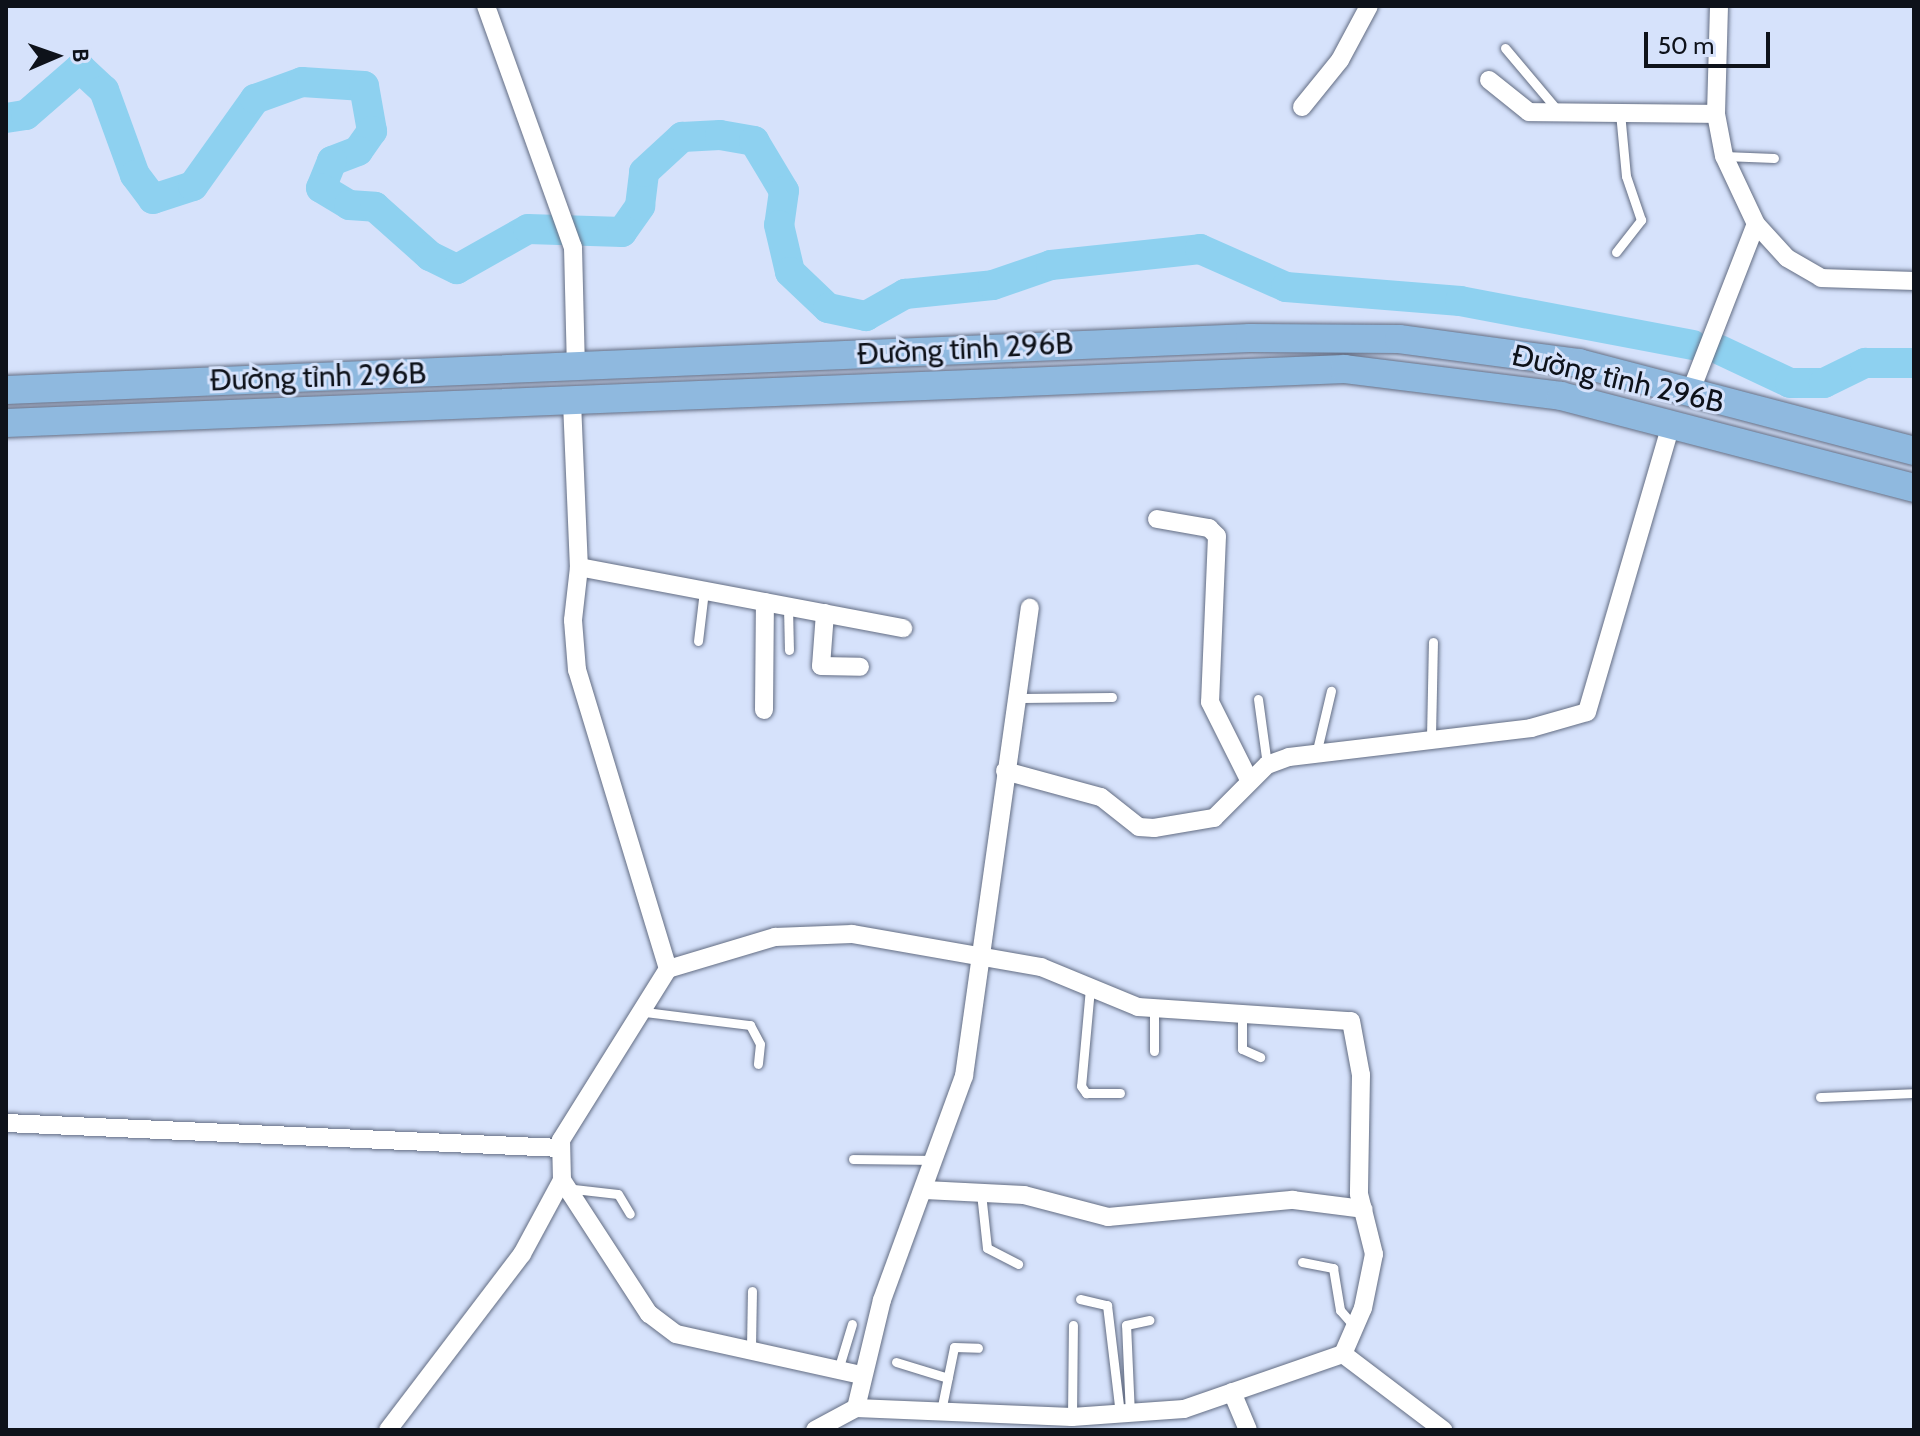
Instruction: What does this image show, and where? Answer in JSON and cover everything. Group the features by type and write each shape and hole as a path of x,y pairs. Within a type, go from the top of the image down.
{"main road":[{"name":"Đường tỉnh 296B","path":"6,390 1250,338 1399,339 1552,358 1914,451"},
{"name":"Đường tỉnh 296B","path":"6,423 1345,369 1516,388 1914,488"}],"street":[{"path":"486,6 573,247 576,367"},
{"path":"1302,107 1340,60 1369,6"},
{"path":"1719,6 1716,114 1724,156 1756,224 1787,258 1821,278 1914,281"},
{"path":"1489,80 1529,112 1620,110 1716,114"},
{"path":"1690,393 1756,224"},
{"path":"572,402 579,567 577,670 668,969 645,1012 560,1148 564,1184 649,1314 676,1334 751,1347 861,1375"},
{"path":"1005,771 1101,797 1139,827 1154,828 1214,818 1267,765 1317,750 1531,728 1587,712 1671,425"},
{"path":"1157,519 1209,528 1217,536 1210,702 1249,780"},
{"path":"579,567 903,628"},
{"path":"764,710 765,602"},
{"path":"856,1408 861,1375 964,1076 1005,771 1022,698 1030,608"},
{"path":"825,613 821,666 860,667"},
{"path":"668,969 811,932 982,955 1154,1008 1351,1021 1361,1075 1356,1139 1363,1209 1374,1254 1355,1327 1343,1354 1232,1392 1122,1412 1072,1417 940,1414 856,1408 815,1430"},
{"path":"6,1123 181,1126 560,1148"},
{"path":"397,1418 522,1254 564,1184"},
{"path":"925,1190 1024,1195 1108,1217 1293,1200 1363,1209"},
{"path":"1343,1354 1443,1430"},
{"path":"1232,1392 1248,1430"}],"lane":[{"path":"1505,48 1560,113"},
{"path":"1616,252 1641,220 1626,176 1620,110"},
{"path":"1724,156 1774,158"},
{"path":"698,641 704,591"},
{"path":"788,607 789,650"},
{"path":"1431,736 1433,642"},
{"path":"1317,750 1331,691"},
{"path":"1022,698 1112,697"},
{"path":"1258,699 1267,765"},
{"path":"1090,988 1081,1086 1086,1093 1120,1093"},
{"path":"1154,1008 1154,1051"},
{"path":"645,1012 750,1025 760,1044 758,1064"},
{"path":"1242,1015 1242,1049 1260,1057"},
{"path":"1820,1097 1914,1093"},
{"path":"853,1159 936,1160"},
{"path":"564,1184 618,1194 630,1214"},
{"path":"981,1193 987,1248 1018,1264"},
{"path":"1302,1262 1333,1268 1340,1310 1355,1327"},
{"path":"751,1347 752,1291"},
{"path":"1080,1299 1107,1305 1122,1412"},
{"path":"1122,1412 1126,1325 1149,1320"},
{"path":"838,1370 852,1324"},
{"path":"1072,1417 1073,1325"},
{"path":"940,1414 954,1347 978,1348"},
{"path":"896,1362 948,1378"}],"waterway":[{"path":"6,118 26,115 80,68 104,90 135,175 153,199 193,186 255,99 302,82 364,86 372,131 358,151 332,161 321,188 349,205 375,207 430,256 457,269 528,229 622,232 640,206 644,172 682,137 720,135 754,141 784,191 779,225 790,272 828,308 866,316 905,294 993,285 1051,265 1200,249 1286,287 1460,301 1693,345"},
{"path":"1720,350 1790,383 1824,383 1865,363 1914,363"}]}
